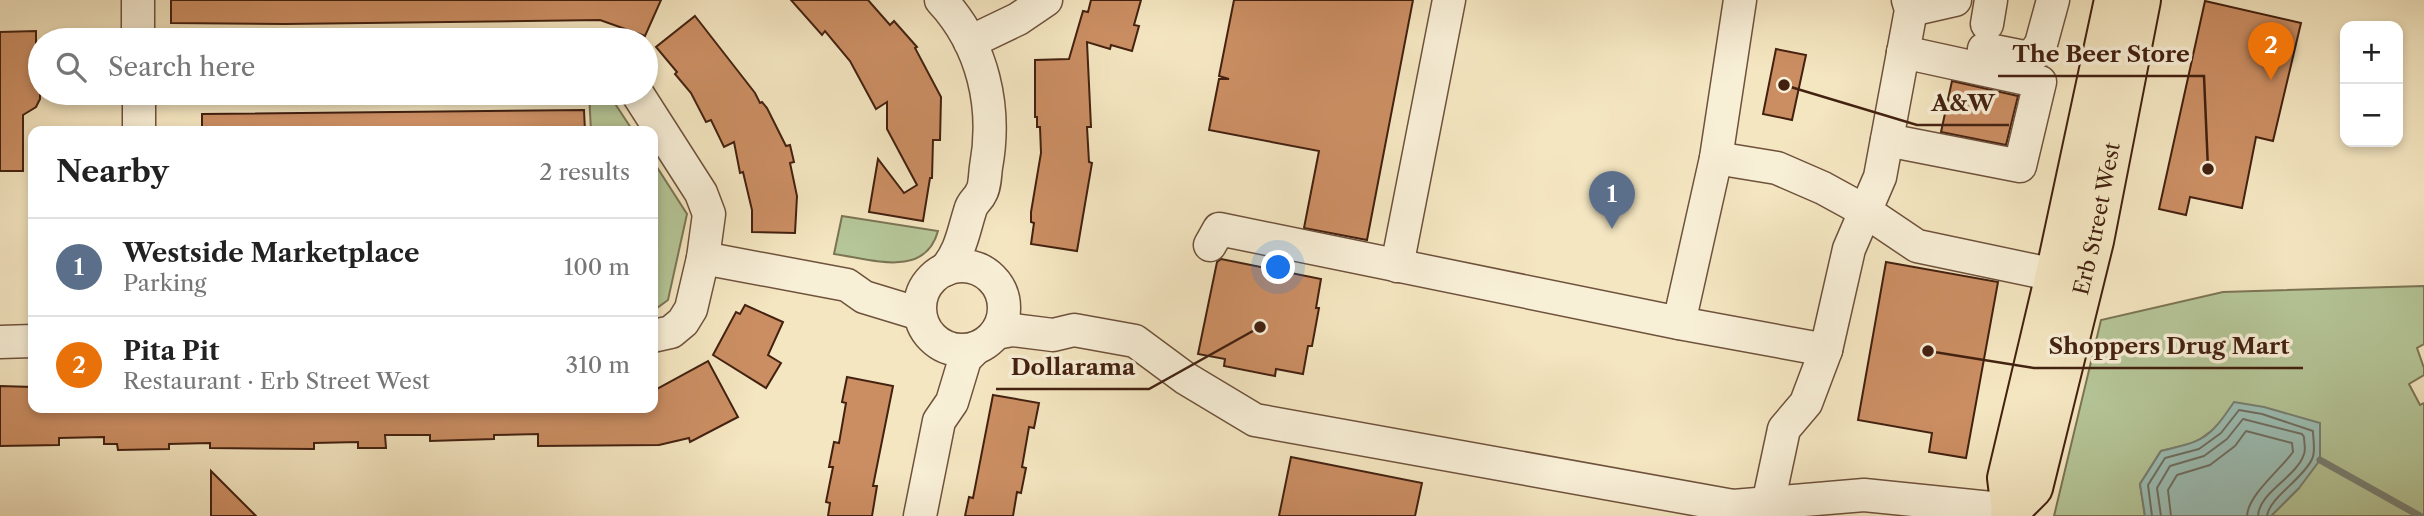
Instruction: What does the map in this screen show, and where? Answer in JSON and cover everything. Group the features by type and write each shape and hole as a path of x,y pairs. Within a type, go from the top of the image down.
{"main road":[{"name":"Erb Street West","path":"2011,513 2007,478 2114,0"},
{"name":"Erb Street West","path":"2011,513 2033,488 2094,241 2141,0"}],"street":[{"path":"138,0 138,28"},
{"path":"939,421 933,404 938,371 937,355 925,325 922,296 961,246 972,204 981,194 989,151 990,116 985,84 970,42 941,0"},
{"path":"970,42 1018,19 1045,0"},
{"path":"1398,267 1449,0"},
{"path":"1679,323 1716,158 1740,0"},
{"path":"1907,24 1955,0"},
{"path":"1907,24 2024,57 2035,54 2041,44 2053,0"},
{"path":"1768,504 1784,429 1806,403 1826,349 1849,249 1880,177 1907,24"},
{"path":"1887,140 2020,166 2040,82 1907,24"},
{"path":"139,105 139,126"},
{"path":"645,105 705,199 709,214 704,258 693,302 687,316 671,332 658,335"},
{"path":"1716,158 1777,169 1823,188 1865,211 1917,246 2054,275"},
{"path":"2073,189 2094,241"},
{"path":"920,516 939,421 953,402 965,359 986,340 1003,314 984,255 988,207 981,194"},
{"path":"1210,245 1219,229 1679,323 1826,349"},
{"path":"704,258 847,285 864,297 925,325 951,349 1012,330 1053,335 1074,330 1135,341 1185,378 1255,420 1733,506 1864,495 2011,513"},
{"path":"847,285 862,280 900,285 938,276 959,267 973,268 1022,307 1063,321 1074,330"},
{"path":"0,342 28,341"}],"green space":[{"path":"590,105 616,105 630,126 591,126"},
{"path":"658,169 687,214 668,300 658,307"},
{"path":"842,216 938,231 931,246 921,256 909,261 880,262 834,254"},
{"path":"2424,286 2424,344 2417,348 2424,375 2409,384 2420,405 2424,403 2424,516 2271,516 2299,488 2217,427 2195,443 2161,451 2140,484 2145,516 2054,516 2101,320 2223,292"}],"water":[{"path":"2234,402 2264,407 2320,423 2320,460 2299,488 2271,516 2145,516 2140,484 2161,451 2204,437 2218,424"}],"building":[{"path":"171,0 661,0 649,28 622,28 600,20 171,23"},
{"path":"791,0 868,0 890,25 894,21 917,47 915,48 941,97 940,140 933,140 932,178 923,221 869,212 878,159 904,193 917,185 887,129 887,102 876,109 850,61 825,31 822,35"},
{"path":"1091,0 1141,0 1134,25 1139,26 1132,51 1111,45 1110,49 1087,42 1091,127 1087,127 1089,162 1092,163 1077,251 1031,244 1034,223 1031,222 1031,212 1041,153 1040,127 1037,127 1035,117 1035,60 1069,59 1083,11 1088,12"},
{"path":"1234,0 1413,0 1367,240 1304,228 1319,151 1209,130 1219,79 1229,79 1219,76"},
{"path":"2205,1 2301,23 2273,141 2256,137 2242,208 2190,197 2186,215 2159,209"},
{"path":"695,16 760,103 767,108 786,146 790,145 794,162 790,163 797,196 795,233 752,232 752,210 743,172 740,173 734,142 724,147 711,120 706,122 691,93 675,74 677,72 658,49 658,45"},
{"path":"28,31 28,105 37,105 23,115 23,171 0,171 0,32"},
{"path":"1776,49 1806,55 1792,120 1763,114"},
{"path":"1952,81 2018,96 2006,145 1941,132"},
{"path":"584,110 585,126 202,126 202,114"},
{"path":"1221,259 1321,279 1312,346 1308,346 1303,374 1276,369 1275,376 1224,366 1225,359 1198,354 1217,262"},
{"path":"1886,262 1998,282 1966,458 1929,452 1932,433 1858,420"},
{"path":"745,305 783,322 768,355 781,363 766,388 713,355 736,312 740,314"},
{"path":"708,361 738,417 690,442 689,438 659,445 538,446 538,434 494,435 494,439 430,441 430,435 385,435 386,448 358,448 358,442 314,443 314,449 210,448 210,443 169,444 169,449 118,450 117,444 104,444 104,437 59,438 59,445 0,446 0,386 28,387 28,413 658,413 658,388"},
{"path":"847,377 893,386 873,486 877,486 872,516 828,516 830,503 826,502 833,467 829,467 834,442 839,443 846,403 842,402"},
{"path":"993,395 1039,403 1034,428 1029,427 1022,467 1026,468 1021,493 1017,492 1013,516 965,516 969,497 973,498"},
{"path":"1291,457 1422,483 1415,516 1279,516"},
{"path":"211,471 256,516 211,516"}],"waterway":[{"path":"2320,460 2420,516"}],"place":[{"name":"Pita Pit","path":"2271,80"},
{"name":"A&W","path":"1784,85"},
{"name":"The Beer Store","path":"2208,169"},
{"name":"Westside Marketplace","path":"1612,229"},
{"name":"Dollarama","path":"1260,327"},
{"name":"Shoppers Drug Mart","path":"1928,351"}]}
